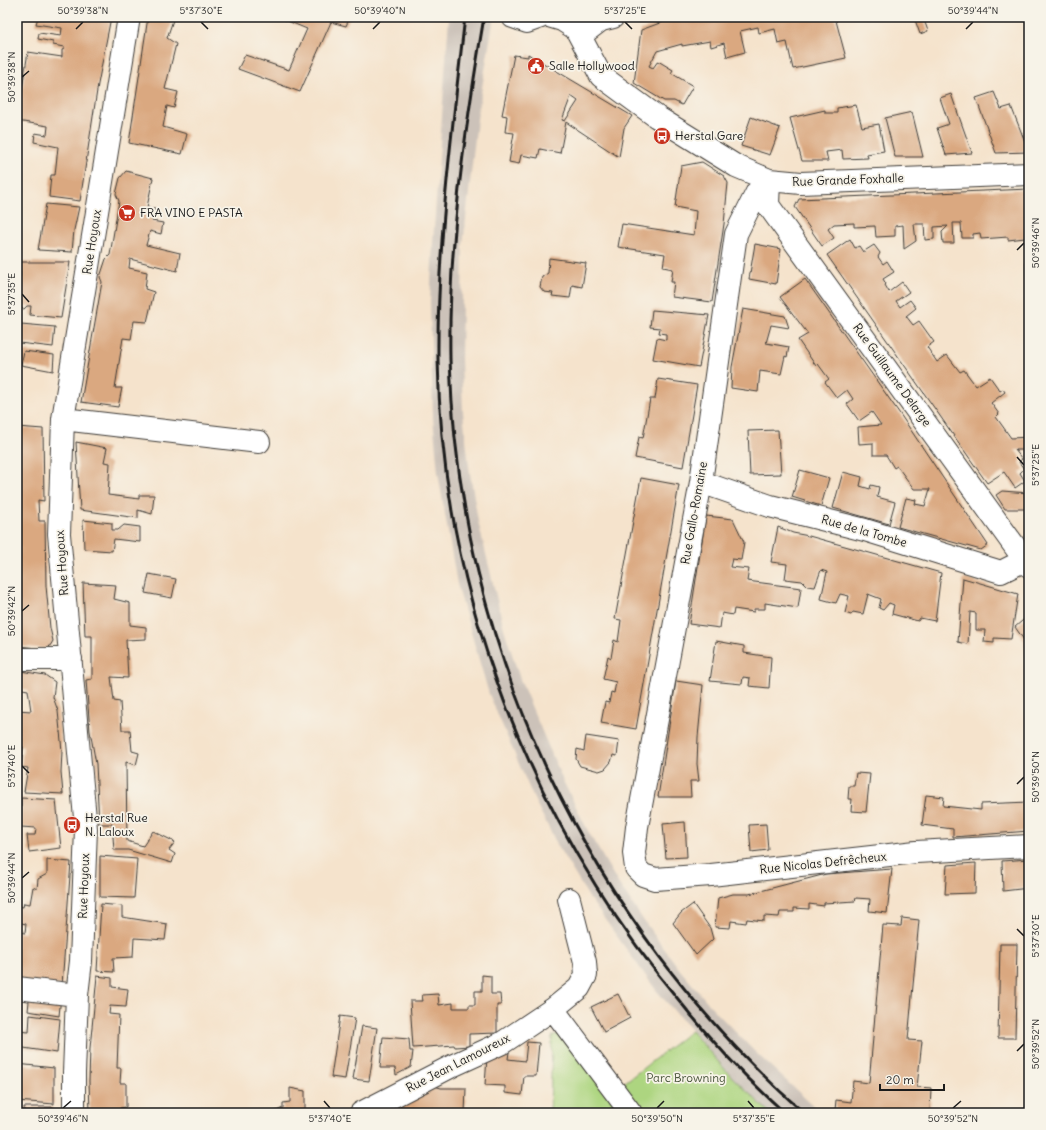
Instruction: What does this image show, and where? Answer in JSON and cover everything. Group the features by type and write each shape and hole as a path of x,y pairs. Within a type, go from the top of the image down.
{"street":[{"name":"Rue Hoyoux","path":"74,1113 77,995 81,961 86,829 59,534 63,419 129,17"},
{"path":"559,18 576,29 580,36 607,18"},
{"name":"Rue Grande Foxhalle","path":"580,36 601,76 664,121 736,166 768,180 801,183 1029,174"},
{"name":"Rue Gallo-Romaine","path":"634,853 638,819 701,482 736,234 757,192 768,180"},
{"name":"Rue Guillaume Delarge","path":"768,180 768,205 1028,561"},
{"path":"63,419 259,442"},
{"name":"Rue de la Tombe","path":"701,482 770,506 865,530 1001,572 1028,561"},
{"path":"17,659 71,659"},
{"name":"Rue Nicolas Defrêcheux","path":"634,853 636,868 643,875 656,879 711,875 916,852 1029,846"},
{"name":"Rue Jean Lamoureux","path":"361,1113 454,1065 502,1043 553,1009 579,988 586,975 586,962 569,899"},
{"path":"17,988 77,995"},
{"path":"553,1009 631,1113"}],"shaded area":[{"path":"449,17 494,17 478,111 463,245 461,359 463,412 469,467 478,521 504,629 521,682 564,783 589,833 618,883 646,924 680,970 715,1011 755,1052 821,1113 770,1113 731,1076 656,990 590,899 560,850 534,799 489,694 457,584 438,473 433,417 430,302"}],"green space":[{"name":"Parc Browning","path":"565,1031 611,1093 691,1031 731,1076 770,1113 550,1113 552,1036"}],"building":[{"path":"38,17 111,17 98,84 80,201 49,197 51,175 55,175 58,147 34,142 35,133 47,135 48,126 17,121 17,108 19,108 28,52 62,57 62,50 64,49 64,47 53,45 53,42 38,39 39,33 61,36 62,28 36,24"},
{"path":"148,17 174,17 167,38 176,44 165,89 178,92 174,108 167,106 163,127 187,134 182,154 129,143"},
{"path":"278,17 350,17 346,26 331,22 300,92 238,69 245,55 289,70 307,29"},
{"path":"676,17 835,17 846,58 793,69 787,42 778,44 775,29 759,33 758,27 740,31 745,52 727,57 724,43 711,47 710,41 682,46 682,44 657,51 649,66 653,68 658,61 673,70 671,73 693,86 682,105 674,101 664,101 634,83 641,30"},
{"path":"914,17 923,17 928,31 920,34"},
{"path":"528,54 632,116 624,128 619,157 566,122 560,153 540,149 538,158 521,155 519,164 509,162 514,133 505,132 507,116 502,115 514,55 528,57","holes":["571,96 578,101 565,121 562,120"]},
{"path":"994,92 1001,109 1011,106 1029,152 996,153 976,98"},
{"path":"951,94 972,153 946,155 937,128 949,124 940,98"},
{"path":"856,105 862,127 879,124 884,151 867,154 868,158 843,159 842,150 826,152 828,161 802,161 790,118 825,110 825,113 837,113 837,108"},
{"path":"912,112 923,157 895,157 885,118"},
{"path":"751,117 780,128 770,155 741,146"},
{"path":"702,162 724,176 728,183 724,224 712,302 672,297 674,282 671,282 673,269 663,267 665,254 618,247 622,224 694,235 696,211 675,207 681,166"},
{"path":"126,171 153,178 147,207 155,208 152,221 163,223 161,234 150,231 146,245 180,253 177,271 130,259 129,268 147,272 145,289 154,292 147,322 134,321 131,339 123,338 115,388 122,388 118,407 81,402 102,282 100,277 106,259 110,255 119,201 116,194 120,178"},
{"path":"1029,189 1029,295 1027,295 1025,238 1008,240 1008,237 981,239 980,233 973,234 973,238 962,238 961,223 953,223 954,243 943,243 942,232 948,226 934,227 934,239 925,240 924,224 914,224 916,241 904,249 903,225 895,226 895,236 876,237 875,226 854,227 854,223 834,224 828,229 834,238 822,246 795,207 799,199"},
{"path":"46,204 79,207 74,230 72,252 38,250"},
{"path":"850,239 855,248 859,246 863,252 874,245 880,253 878,257 883,264 887,261 894,272 883,279 889,292 902,282 909,292 896,301 900,307 910,300 916,308 906,316 913,325 919,321 934,342 927,347 937,362 947,355 960,372 964,370 976,386 990,377 1000,391 1003,389 1005,392 991,403 999,414 996,417 1011,438 1029,437 1029,450 1015,450 1022,459 1019,462 1024,469 1020,473 1025,481 1015,488 1004,472 987,483 827,255"},
{"path":"755,244 781,249 776,284 749,279"},
{"path":"549,258 586,263 582,287 572,285 570,298 552,296 553,293 544,292 540,287 542,277 548,273"},
{"path":"17,262 70,262 61,318 30,315 31,306 27,306 24,309 17,308 17,277 20,277 20,272 17,272"},
{"path":"805,279 900,414 988,545 981,550 898,527 906,498 916,500 915,504 925,506 930,489 914,489 897,466 894,468 886,455 873,455 873,443 859,444 858,427 881,425 872,412 859,421 847,404 853,399 847,390 837,398 825,382 829,379 818,364 816,366 798,340 808,334 780,297"},
{"path":"743,309 785,316 789,328 771,325 766,343 789,347 787,357 785,356 781,374 760,371 758,392 731,388 732,367"},
{"path":"652,310 709,315 699,367 653,359 657,338 666,340 666,334 659,333 660,328 650,327"},
{"path":"21,324 55,327 53,347 19,343"},
{"path":"24,351 54,355 53,371 21,365"},
{"path":"658,379 697,385 683,467 635,458 639,437 643,438 650,399 655,399"},
{"path":"17,427 43,429 44,501 38,500 39,521 45,521 46,586 50,628 53,641 48,649 17,646 17,615 19,608 17,608"},
{"path":"778,430 781,474 750,475 748,431"},
{"path":"76,442 107,448 104,462 110,463 108,495 139,499 139,495 154,495 152,514 138,510 138,518 80,510"},
{"path":"800,470 829,478 821,506 792,497"},
{"path":"843,472 862,477 860,486 870,489 871,485 879,487 877,497 895,502 889,524 833,508"},
{"path":"641,478 679,485 636,729 601,723 605,702 609,703 611,692 614,693 616,682 603,679 608,656 611,658 614,640 618,642 621,620 615,619"},
{"path":"1002,491 1029,493 1029,509 1005,509 996,495"},
{"path":"706,516 733,519 744,542 741,560 732,559 730,567 749,569 747,581 801,588 798,608 765,603 765,609 754,609 754,612 734,609 733,615 722,613 720,628 689,624"},
{"path":"83,520 112,523 112,530 118,530 124,525 140,527 140,542 114,539 112,551 84,549"},
{"path":"778,527 793,533 809,536 941,573 935,621 920,618 918,621 892,614 894,605 889,603 883,610 879,608 881,599 868,594 863,614 853,612 851,615 845,613 849,596 840,594 836,603 821,599 827,572 821,570 815,587 807,586 802,581 785,579 787,564 771,562"},
{"path":"149,574 176,579 172,598 145,593"},
{"path":"963,578 1018,594 1011,639 994,638 994,643 984,642 985,630 976,630 976,613 970,612 968,644 958,642"},
{"path":"83,583 116,585 114,599 130,603 130,625 146,627 146,639 126,640 128,678 111,677 114,701 120,702 122,730 130,730 132,751 139,753 136,765 126,762 127,841 143,846 153,831 175,842 169,850 175,854 172,863 128,850 114,850 112,824 99,824 96,764 90,731 86,680 92,679 92,636 85,636"},
{"path":"1029,615 1029,663 1027,665 1024,640 1015,627"},
{"path":"716,641 744,646 744,653 771,657 769,688 749,686 750,678 743,677 742,684 710,681"},
{"path":"20,671 45,675 55,682 53,697 58,711 62,751 61,772 63,794 24,792 28,768 21,767 23,747 17,746 17,710 31,711 28,690 17,688"},
{"path":"676,681 703,685 698,737 697,764 699,781 690,781 691,797 658,797"},
{"path":"586,736 619,741 617,756 613,755 611,762 605,769 599,771 580,766 576,759 577,749 584,751"},
{"path":"856,773 870,774 866,812 851,811 852,799 848,799 849,786 854,786"},
{"path":"926,795 944,797 943,806 981,810 981,804 1029,802 1029,831 953,837 953,829 922,825"},
{"path":"21,798 56,800 61,848 29,852 27,835 35,835 36,828 21,827"},
{"path":"685,822 687,857 666,858 663,824"},
{"path":"766,824 768,850 751,852 749,825"},
{"path":"100,856 137,859 134,898 100,897"},
{"path":"1029,859 1029,888 1003,891 1002,861"},
{"path":"47,860 71,862 62,985 17,983 17,932 25,933 26,924 17,922 17,906 23,907 24,903 30,904 33,887 37,889 38,879 47,874"},
{"path":"976,863 975,893 945,894 947,865"},
{"path":"892,869 887,913 869,911 870,899 856,898 855,901 824,903 824,906 809,904 809,909 794,908 794,912 780,912 779,917 764,916 764,921 747,919 746,923 731,921 730,928 715,927 718,898 733,894 749,894 826,874"},
{"path":"101,904 122,906 122,917 167,924 165,940 134,938 133,957 113,958 114,972 97,971"},
{"path":"693,904 710,928 713,939 696,955 673,923 681,913"},
{"path":"902,918 919,920 908,1040 922,1041 917,1087 931,1088 930,1113 849,1113 850,1112 835,1110 836,1100 851,1102 853,1081 869,1083 883,925 901,926"},
{"path":"1000,944 1017,944 1015,1038 998,1038"},
{"path":"482,975 491,976 491,994 500,994 501,1005 497,1005 497,1033 469,1034 469,1046 455,1047 454,1045 413,1048 410,1001 423,1001 422,995 438,994 439,1005 453,1003 453,1008 469,1008 469,1005 475,1005 475,991 482,991"},
{"path":"97,976 112,978 112,987 128,989 126,1007 110,1006 109,1014 119,1015 117,1068 121,1068 120,1083 126,1083 126,1107 120,1108 120,1113 90,1113 90,1048"},
{"path":"30,992 61,996 59,1016 28,1011"},
{"path":"618,994 630,1018 604,1032 591,1007"},
{"path":"30,1015 60,1019 57,1053 17,1047 17,1031 29,1032"},
{"path":"340,1016 355,1018 345,1079 331,1077"},
{"path":"362,1026 377,1028 369,1081 353,1079"},
{"path":"383,1037 409,1039 410,1051 413,1051 411,1067 396,1075 395,1068 380,1068"},
{"path":"527,1042 539,1043 536,1076 524,1076 522,1095 505,1093 505,1086 485,1085 487,1058 509,1052 508,1059 525,1061"},
{"path":"17,1064 54,1068 54,1104 17,1101"},
{"path":"431,1085 441,1088 466,1088 465,1113 379,1113"},
{"path":"290,1088 305,1091 305,1113 272,1113 283,1108 283,1103 290,1102"},
{"path":"24,1107 53,1107 53,1113 24,1113"}],"railway":[{"path":"465,17 446,188 440,273 438,359 443,447 456,534 477,619 504,702 539,783 581,860 628,934 682,1004 731,1061 785,1113"},
{"path":"484,17 470,102 459,187 450,316 450,359 458,466 478,572 508,674 549,773 599,867 659,956 727,1038 804,1113"}],"place":[{"name":"Salle Hollywood","path":"536,66"},
{"name":"Herstal Gare","path":"662,136"},
{"name":"FRA VINO E PASTA","path":"127,213"},
{"name":"Herstal Rue N. Laloux","path":"72,825"}]}
